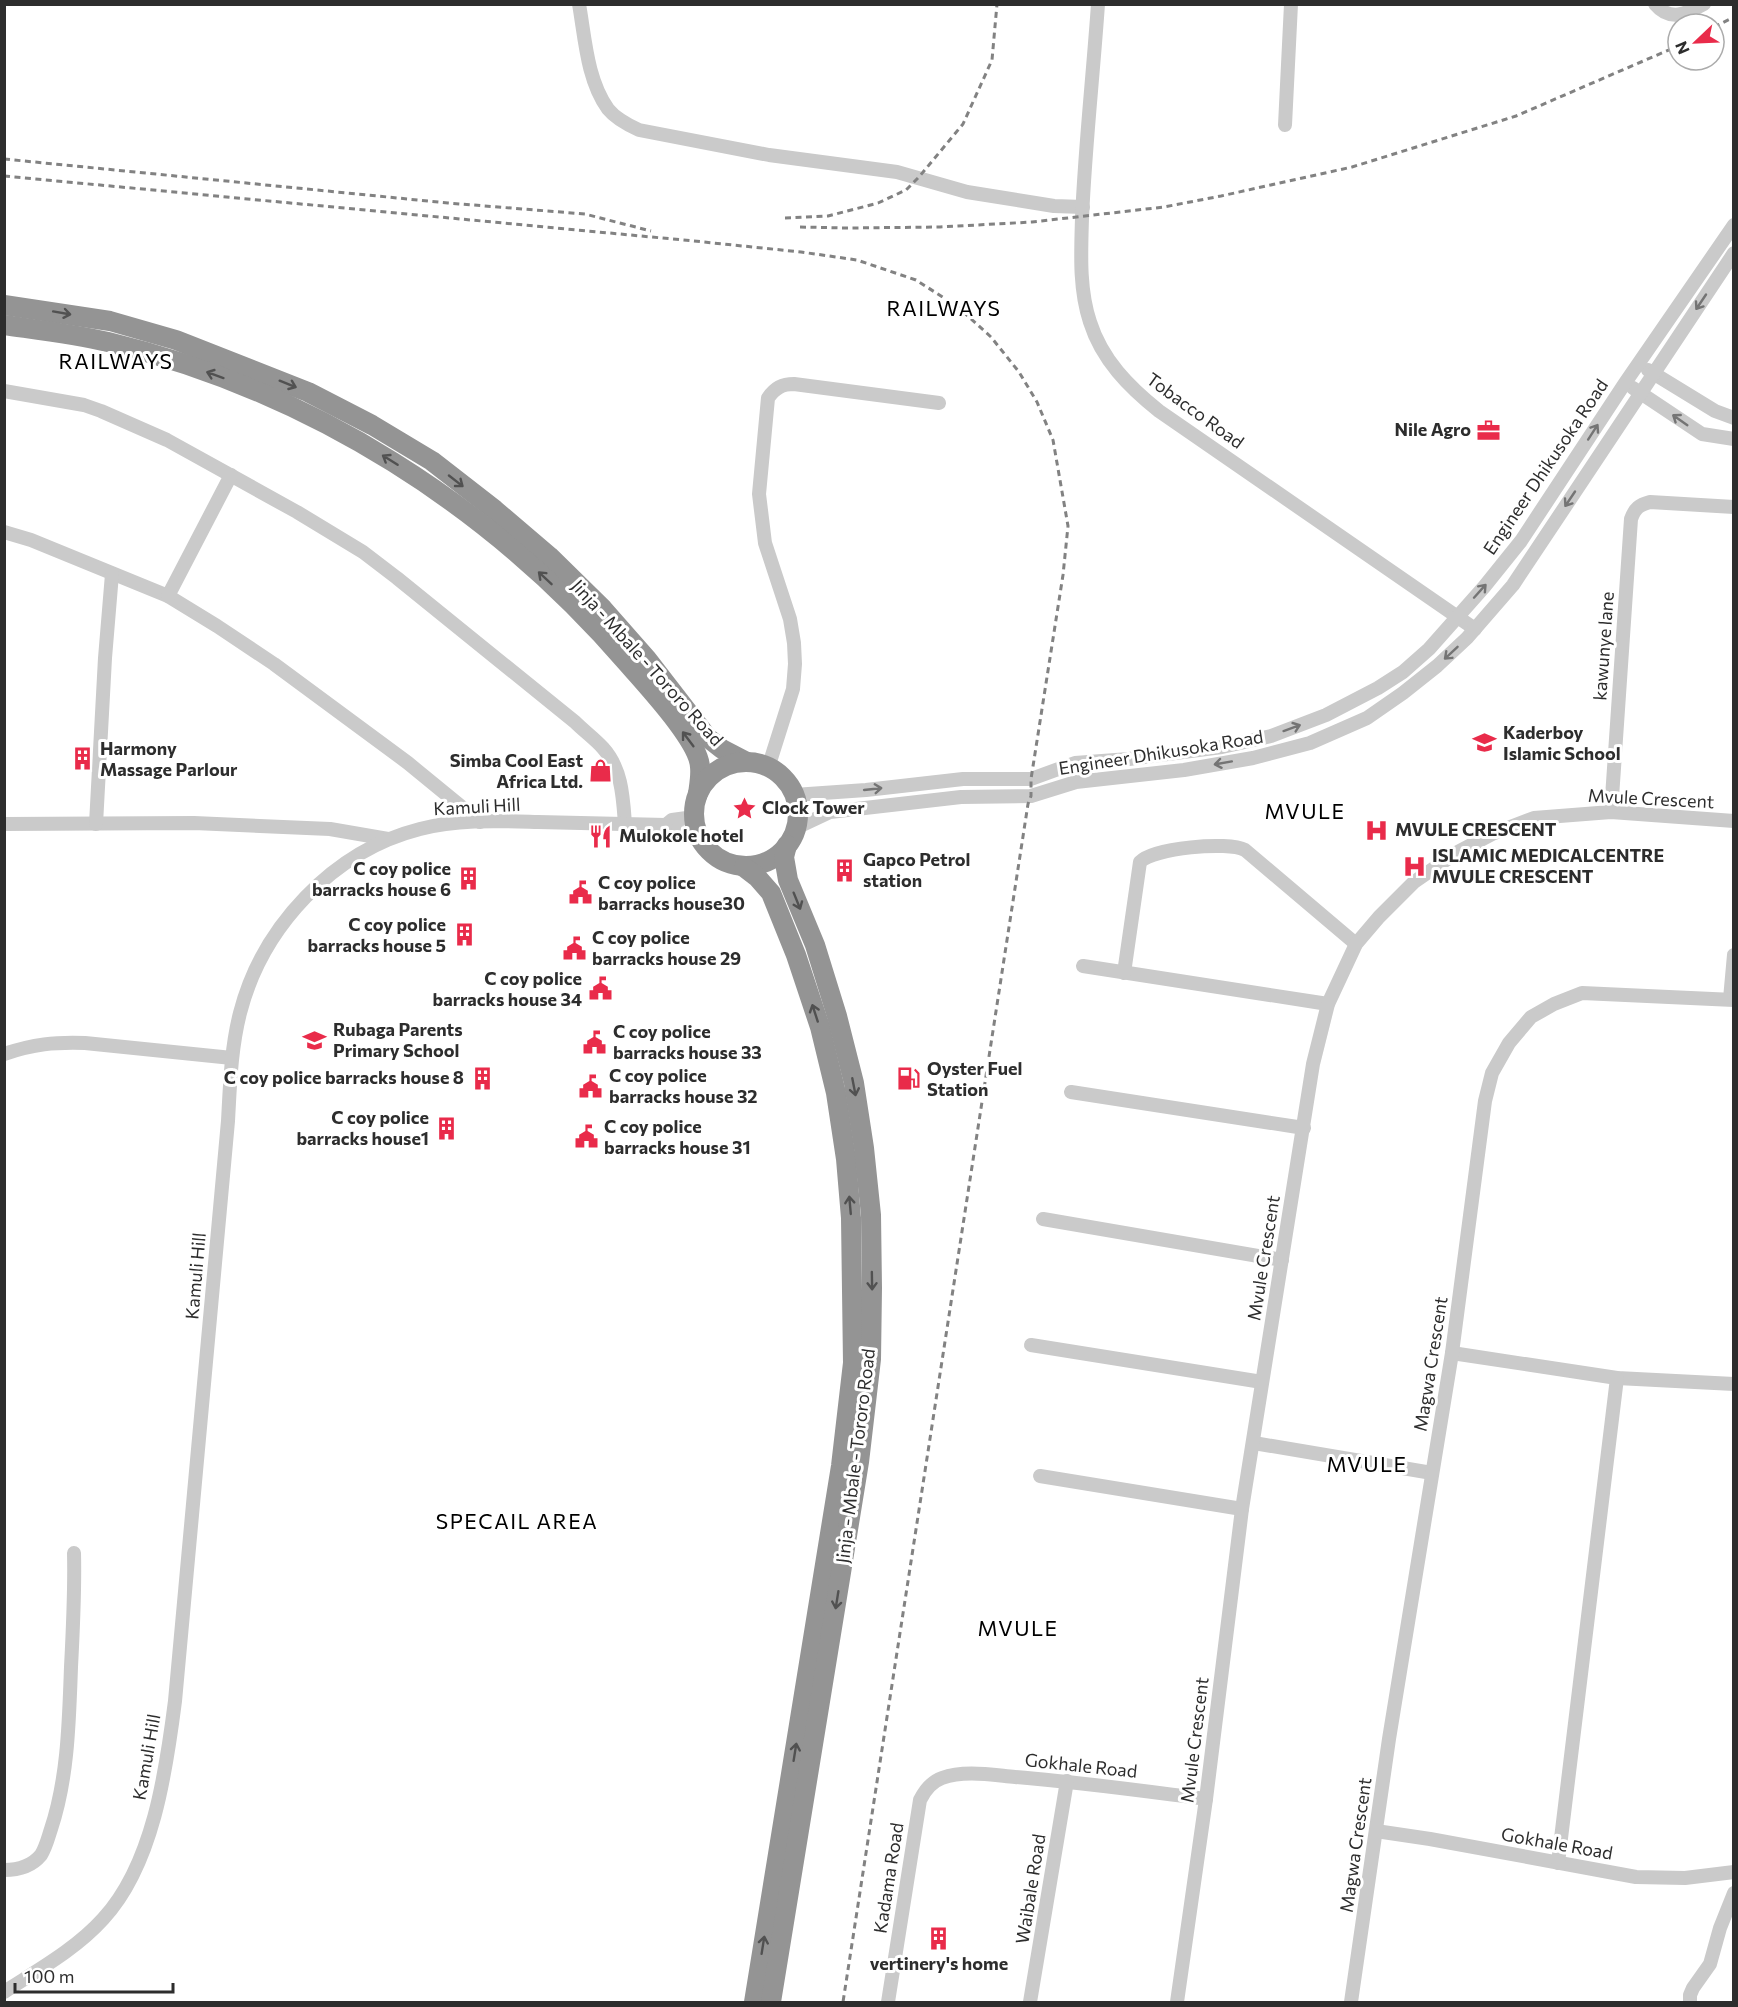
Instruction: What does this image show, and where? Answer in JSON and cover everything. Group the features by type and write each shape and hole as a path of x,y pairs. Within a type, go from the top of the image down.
{"highway":[{"name":"Jinja - Mbale - Tororo Road","path":"4,305 44,309 110,321 176,340 308,392 372,425 432,461 549,556 603,609 640,650 708,738 722,749 747,762"},
{"name":"Jinja - Mbale - Tororo Road","path":"4,325 106,341 176,361 244,386 314,417 425,482 484,524 524,558 561,592 620,654 656,696 695,748 700,767 698,794"},
{"path":"747,762 768,768 779,775 794,795 797,812 792,837 776,857 761,864 744,867 728,863 713,855 702,842 696,830 694,817 698,794 704,783 718,771 747,762"},
{"name":"Jinja - Mbale - Tororo Road","path":"771,2002 859,1462 871,1359 871,1215 864,1148 854,1083 837,1016 818,955 788,880 784,857 792,837"},
{"name":"Jinja - Mbale - Tororo Road","path":"744,867 757,877 771,893 780,914 820,1027 836,1093 846,1159 851,1218 853,1363 841,1466 754,2002"}],"street":[{"path":"579,4 590,66 598,90 609,110 624,123 639,130 769,155 897,172 967,192 1054,206 1083,207"},
{"name":"Tobacco Road","path":"1098,4 1081,260 1083,296 1100,346 1113,367 1142,398 1159,411 1475,629"},
{"path":"1285,125 1291,4"},
{"path":"1655,4 1664,13 1678,15 1704,4"},
{"name":"Engineer Dhikusoka Road","path":"794,795 866,790 963,779 1031,779 1075,763 1129,759 1222,747 1271,736 1326,715 1378,688 1403,672 1429,649 1521,541 1624,383 1734,225"},
{"name":"Engineer Dhikusoka Road","path":"792,837 830,812 961,796 1031,796 1076,782 1184,770 1280,752 1310,743 1367,718 1437,666 1475,629 1513,585 1734,254"},
{"path":"1638,365 1654,372 1715,411 1734,418"},
{"path":"1624,383 1702,434 1734,439"},
{"path":"768,768 793,689 795,664 790,620 765,543 759,494 768,398 774,389 785,384 794,384 939,403"},
{"path":"4,391 84,405 166,440 297,512 372,559 603,748 618,774 625,824"},
{"path":"168,596 231,475"},
{"name":"kawunye lane","path":"1611,812 1633,512 1640,505 1650,502 1734,507"},
{"path":"4,532 31,540 168,596 274,664 408,763 480,822"},
{"path":"96,824 112,574"},
{"name":"Mvule Crescent","path":"1177,2002 1206,1799 1242,1509 1304,1128 1312,1064 1328,1004 1356,944 1379,916 1414,882 1465,848 1492,834 1534,818 1611,812 1734,821"},
{"name":"Kamuli Hill","path":"666,825 672,820 694,817"},
{"name":"Kamuli Hill","path":"4,1992 84,1937 116,1904 130,1880 147,1840 157,1806 168,1760 175,1701 232,1058 240,1014 248,987 265,950 288,916 331,873 388,839 420,829 480,822 666,825 702,842"},
{"path":"4,824 194,823 319,829 388,839"},
{"path":"1124,973 1140,862 1144,858 1159,853 1193,848 1225,845 1245,850 1356,944"},
{"path":"1732,999 1734,955"},
{"path":"1083,966 1328,1004"},
{"name":"Magwa Crescent","path":"1351,2002 1390,1728 1452,1353 1485,1101 1492,1073 1509,1043 1531,1017 1554,1004 1582,993 1732,999"},
{"path":"4,1054 31,1046 63,1042 232,1058"},
{"path":"1071,1092 1304,1128"},
{"path":"1044,1219 1282,1260"},
{"path":"1031,1345 1262,1382"},
{"path":"1452,1353 1617,1378 1734,1384"},
{"path":"1557,1863 1617,1378"},
{"path":"1254,1443 1432,1473"},
{"path":"1040,1476 1242,1509"},
{"path":"4,1869 22,1868 33,1863 40,1856 59,1804 70,1705 74,1553"},
{"name":"Gokhale Road","path":"951,1776 976,1774 1067,1781 1206,1799"},
{"name":"Kadama Road","path":"888,2002 920,1800 931,1784 941,1778 951,1776"},
{"name":"Waibale Road","path":"1030,2002 1067,1781"},
{"name":"Gokhale Road","path":"1376,1831 1636,1877 1685,1878 1734,1872"},
{"path":"1690,2002 1693,1988 1710,1965 1720,1928 1734,1893"}],"railway":[{"path":"785,218 828,216 878,203 906,190 919,177 963,124 992,60 997,4"},
{"path":"1726,21 1734,17"},
{"path":"800,227 940,227 1032,222 1164,207 1221,196 1352,167 1516,116 1666,51"},
{"path":"4,159 448,203 585,214 651,231"},
{"path":"4,176 694,241 857,260 916,280 958,307 991,337 1019,372 1037,402 1053,440 1068,526 1063,575 1031,779 1031,796 843,2002"}],"place":[{"name":"Nile Agro","path":"1489,430"},
{"name":"Kaderboy Islamic School","path":"1485,743"},
{"name":"Harmony Massage Parlour","path":"82,759"},
{"name":"Simba Cool East Africa Ltd.","path":"601,771"},
{"name":"Clock Tower","path":"744,808"},
{"name":"MVULE CRESCENT","path":"1377,830"},
{"name":"Mulokole hotel","path":"601,836"},
{"name":"ISLAMIC MEDICALCENTRE MVULE CRESCENT","path":"1414,866"},
{"name":"Gapco Petrol station","path":"845,870"},
{"name":"C coy police barracks house 6","path":"469,879"},
{"name":"C coy police barracks house30","path":"580,893"},
{"name":"C coy police barracks house 5","path":"464,935"},
{"name":"C coy police barracks house 29","path":"574,948"},
{"name":"C coy police barracks house 34","path":"600,989"},
{"name":"Rubaga Parents Primary School","path":"315,1040"},
{"name":"C coy police barracks house 33","path":"595,1042"},
{"name":"C coy police barracks house 8","path":"482,1078"},
{"name":"Oyster Fuel Station","path":"909,1079"},
{"name":"C coy police barracks house 32","path":"591,1086"},
{"name":"C coy police barracks house1","path":"447,1128"},
{"name":"C coy police barracks house 31","path":"586,1137"},
{"name":"vertinery's home","path":"939,1938"}],"district":[{"name":"RAILWAYS","path":"944,309"},
{"name":"RAILWAYS","path":"116,362"},
{"name":"MVULE","path":"1305,812"},
{"name":"MVULE","path":"1367,1465"},
{"name":"SPECAIL AREA","path":"517,1522"},
{"name":"MVULE","path":"1018,1629"}]}
